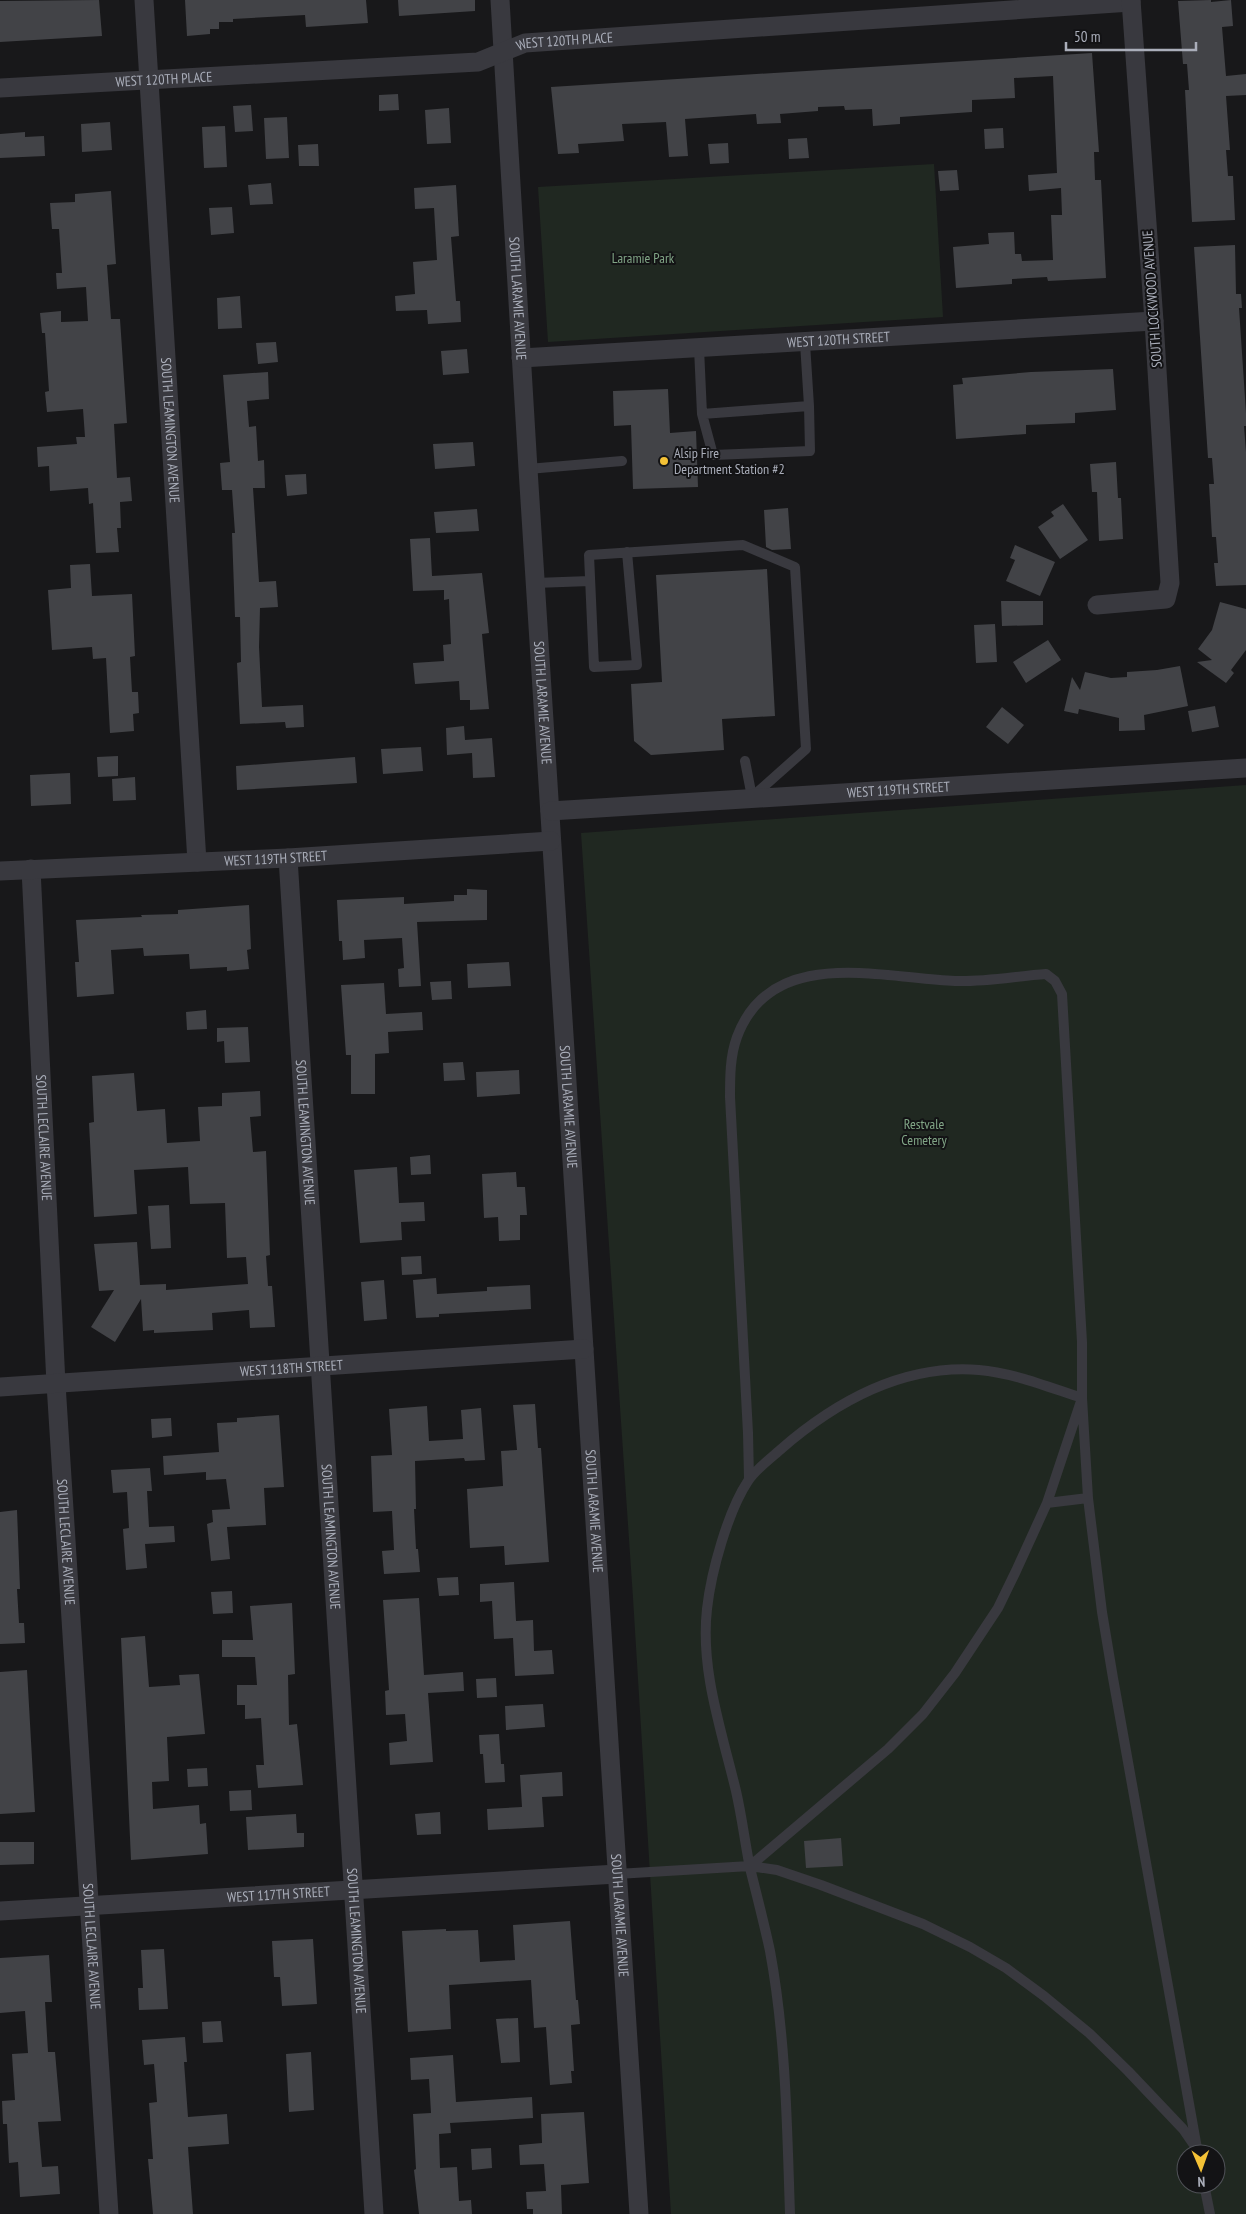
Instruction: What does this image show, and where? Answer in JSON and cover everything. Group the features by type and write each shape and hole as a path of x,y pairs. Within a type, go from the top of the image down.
{"street":[{"name":"SOUTH LEAMINGTON AVENUE","path":"144,0 197,862"},
{"name":"SOUTH LARAMIE AVENUE","path":"500,0 551,841 639,2214"},
{"name":"WEST 120TH PLACE","path":"0,88 478,62 525,43 1131,1"},
{"name":"SOUTH LOCKWOOD AVENUE","path":"1097,605 1166,599 1170,584 1154,321 1131,1"},
{"name":"WEST 120TH STREET","path":"521,358 805,343 1154,321"},
{"name":"WEST 119TH STREET","path":"550,811 752,797 1246,768"},
{"name":"WEST 119TH STREET","path":"0,871 288,858 551,841"},
{"name":"SOUTH LEAMINGTON AVENUE","path":"288,858 374,2214"},
{"name":"SOUTH LECLAIRE AVENUE","path":"32,869 56,1384 109,2214"},
{"name":"WEST 118TH STREET","path":"0,1387 584,1349"},
{"name":"WEST 117TH STREET","path":"0,1911 617,1874"}],"lane":[{"path":"699,348 702,414 713,455 810,451 810,406 805,343"},
{"path":"702,414 810,406"},
{"path":"528,469 622,461"},
{"path":"627,552 637,665 594,667 588,555 627,552 743,545 795,567 806,748 752,797"},
{"path":"535,583 590,581"},
{"path":"745,761 752,797"},
{"path":"749,1479 730,1097 731,1066 737,1038 746,1018 758,1001 778,987 798,978 822,973 844,972 957,981 1046,974 1060,987 1062,994 1082,1342 1082,1398 1088,1498 1112,1669 1196,2144"},
{"path":"790,2214 781,2022 770,1952 750,1866 738,1800 717,1714 705,1637 707,1607 714,1573 734,1508 749,1479 798,1434 820,1417 869,1390 926,1374 977,1370 1004,1374 1082,1398"},
{"path":"750,1866 888,1749 922,1714 955,1673 998,1608 1047,1503 1082,1398"},
{"path":"1047,1503 1088,1498"},
{"path":"617,1874 750,1866 777,1870 923,1924 1006,1968 1089,2033 1183,2129 1193,2144"},
{"path":"1206,2194 1210,2214"}],"green space":[{"name":"Laramie Park","path":"934,164 943,317 548,342 538,187"},
{"name":"Restvale Cemetery","path":"1246,785 1246,2214 671,2214 633,1598 581,833"}],"building":[{"path":"99,0 102,36 0,42 0,1"},
{"path":"185,0 366,0 368,23 306,27 305,15 233,19 233,22 219,22 219,29 210,29 210,34 187,36"},
{"path":"398,0 475,0 475,11 399,16"},
{"path":"1211,0 1211,2 1231,0 1233,26 1222,27 1226,76 1246,74 1246,95 1226,96 1230,150 1226,150 1228,176 1233,176 1235,220 1192,222 1185,90 1189,90 1187,64 1183,64 1178,1"},
{"path":"1092,53 1099,152 1094,152 1095,180 1101,180 1106,278 1048,281 1047,277 1012,279 1012,284 956,288 953,247 989,244 988,233 1014,232 1015,254 1021,254 1022,261 1053,260 1051,215 1062,215 1061,188 1029,191 1028,175 1057,173 1053,76 1014,78 1015,98 972,100 972,112 900,117 900,124 873,126 872,109 845,110 844,106 818,107 818,111 780,114 781,123 757,124 756,114 685,119 688,156 669,157 666,122 622,124 624,141 578,144 579,153 558,154 551,87"},
{"path":"398,94 399,110 379,111 379,95"},
{"path":"251,105 253,131 235,132 233,106"},
{"path":"449,108 451,143 427,144 425,110"},
{"path":"287,117 289,158 266,159 264,118"},
{"path":"110,122 112,150 82,152 81,124"},
{"path":"225,126 227,167 204,168 202,127"},
{"path":"1003,128 1004,148 985,149 984,129"},
{"path":"25,132 25,137 44,136 45,156 0,158 0,134"},
{"path":"807,138 809,158 789,159 788,139"},
{"path":"728,143 729,163 710,164 708,144"},
{"path":"318,144 319,166 299,166 298,145"},
{"path":"957,170 959,190 940,191 938,171"},
{"path":"271,183 273,204 250,205 248,185"},
{"path":"456,185 459,236 451,237 456,301 460,301 461,322 428,324 427,310 396,311 395,296 415,294 413,262 437,260 434,208 415,209 414,188"},
{"path":"111,191 116,264 107,265 111,319 120,319 127,423 114,424 117,478 130,477 132,501 120,502 121,528 117,528 119,552 96,553 93,503 89,504 88,488 50,491 49,466 38,467 37,447 77,444 76,437 85,437 83,409 47,412 45,392 49,391 45,333 42,333 40,313 61,311 61,322 88,321 86,287 57,289 56,273 62,273 59,229 52,229 50,203 75,202 75,194"},
{"path":"232,207 234,233 211,235 209,208"},
{"path":"1235,245 1236,294 1241,294 1242,308 1239,308 1246,413 1246,426 1244,426 1246,452 1246,585 1216,586 1214,563 1218,563 1216,537 1212,537 1209,484 1214,484 1212,458 1208,458 1194,247"},
{"path":"240,296 242,328 218,329 217,298"},
{"path":"276,342 278,362 258,364 256,343"},
{"path":"467,349 469,373 443,375 441,351"},
{"path":"1113,369 1116,410 1075,413 1075,423 1026,425 1026,434 956,439 953,385 963,384 962,378 1031,372"},
{"path":"268,372 269,399 247,401 249,427 256,426 258,461 264,460 265,488 253,488 259,582 276,581 278,607 260,608 259,647 262,707 303,705 304,727 286,728 285,722 240,724 237,663 241,662 240,617 235,617 232,533 235,533 232,490 222,490 220,463 230,462 223,375"},
{"name":"Alsip Fire Department Station #2","path":"668,389 670,433 696,431 698,487 633,489 631,425 614,426 613,391"},
{"path":"473,442 475,466 435,469 433,444"},
{"path":"1116,462 1118,498 1121,498 1123,539 1099,541 1097,492 1092,492 1090,464"},
{"path":"306,474 307,494 287,496 285,475"},
{"path":"1063,504 1088,540 1060,559 1038,527 1054,516 1051,512"},
{"path":"788,508 791,549 772,550 766,547 764,510"},
{"path":"477,509 479,531 436,533 434,512"},
{"path":"430,538 432,576 482,573 489,633 482,634 489,709 470,710 470,700 460,700 459,681 415,684 413,663 444,661 443,645 451,644 449,599 444,600 444,590 413,591 410,539"},
{"path":"1015,545 1055,562 1040,596 1006,581 1015,560 1010,558"},
{"path":"90,564 92,596 132,594 135,656 130,657 132,692 138,692 139,713 133,714 134,731 110,733 106,658 93,659 92,647 52,650 48,590 71,588 70,565"},
{"path":"767,569 775,716 722,719 724,750 651,755 634,741 631,684 662,682 656,575"},
{"path":"1001,601 1043,601 1043,625 1002,626"},
{"path":"1220,602 1246,609 1246,650 1231,670 1234,673 1226,683 1197,662 1212,660 1198,649 1212,630"},
{"path":"995,624 997,662 976,663 974,625"},
{"path":"1048,640 1061,660 1026,683 1013,662"},
{"path":"1180,666 1188,706 1144,715 1145,730 1119,731 1119,718 1079,709 1078,714 1064,711 1072,677 1080,690 1085,672 1111,678 1127,677 1127,672"},
{"path":"1215,706 1219,727 1192,732 1188,711"},
{"path":"1002,707 1024,725 1008,744 986,727"},
{"path":"464,726 465,740 492,738 495,777 473,778 472,753 447,755 446,728"},
{"path":"421,747 423,771 383,774 381,749"},
{"path":"118,756 118,776 98,777 97,757"},
{"path":"355,757 357,783 237,790 236,766"},
{"path":"70,773 71,804 31,806 30,775"},
{"path":"135,777 136,800 113,801 112,779"},
{"path":"467,889 487,890 487,920 417,922 421,986 399,987 398,969 404,968 402,938 364,940 365,958 343,960 342,941 339,941 337,900 404,897 404,904 454,901 454,895 467,895"},
{"path":"249,905 251,949 247,950 249,969 227,971 227,967 190,969 189,954 144,956 143,948 111,950 114,994 77,997 75,962 79,962 76,920 178,914 178,910"},
{"path":"509,962 511,986 468,988 467,964"},
{"path":"451,981 452,999 432,1000 430,982"},
{"path":"384,983 386,1014 422,1012 423,1030 388,1032 389,1053 375,1054 375,1094 351,1094 351,1055 346,1055 341,985"},
{"path":"206,1010 207,1029 187,1030 186,1012"},
{"path":"248,1027 250,1062 225,1063 224,1041 217,1042 217,1028"},
{"path":"463,1062 465,1080 444,1081 443,1063"},
{"path":"519,1070 520,1094 477,1097 476,1072"},
{"path":"134,1073 137,1111 165,1109 167,1143 200,1141 198,1107 222,1106 222,1093 260,1091 261,1116 250,1117 253,1152 266,1151 270,1255 266,1256 268,1286 272,1286 275,1327 250,1328 249,1310 212,1313 213,1330 154,1333 154,1330 143,1331 141,1299 115,1342 91,1327 114,1290 99,1291 94,1244 137,1242 140,1285 166,1284 166,1290 248,1284 246,1257 227,1258 225,1203 190,1204 188,1167 134,1170 137,1214 94,1217 89,1123 94,1122 92,1076"},
{"path":"430,1155 431,1174 411,1175 410,1157"},
{"path":"397,1167 399,1203 424,1202 425,1221 401,1222 402,1240 360,1243 354,1170"},
{"path":"516,1172 517,1187 525,1187 527,1215 520,1215 520,1240 499,1241 498,1217 484,1218 482,1174"},
{"path":"169,1205 171,1248 151,1249 148,1206"},
{"path":"421,1256 422,1274 402,1275 401,1257"},
{"path":"436,1278 437,1294 487,1291 487,1287 530,1285 531,1309 439,1314 439,1317 416,1318 413,1280"},
{"path":"384,1280 387,1319 364,1321 361,1282"},
{"path":"535,1404 538,1448 541,1448 549,1562 505,1565 504,1546 470,1548 467,1489 503,1486 501,1451 517,1450 513,1405"},
{"path":"427,1406 429,1441 463,1439 461,1410 481,1408 485,1460 465,1461 464,1458 415,1461 416,1509 414,1509 416,1549 418,1549 420,1572 384,1574 382,1551 394,1550 392,1511 373,1512 371,1456 392,1455 389,1409"},
{"path":"279,1415 284,1487 264,1488 266,1525 227,1527 230,1559 211,1561 207,1524 213,1522 212,1510 230,1509 226,1479 206,1480 206,1472 164,1475 163,1456 219,1452 217,1423 237,1422 237,1418"},
{"path":"171,1418 172,1436 152,1438 151,1419"},
{"path":"150,1468 152,1491 147,1491 149,1527 174,1526 175,1542 145,1544 147,1568 126,1570 123,1529 129,1528 127,1492 113,1493 111,1470"},
{"path":"17,1510 20,1589 17,1589 19,1623 24,1623 25,1643 0,1644 0,1512"},
{"path":"458,1577 459,1595 439,1596 437,1578"},
{"path":"514,1582 516,1621 533,1620 534,1651 552,1650 554,1674 515,1676 513,1638 494,1639 492,1601 480,1602 480,1584"},
{"path":"232,1591 233,1613 213,1614 211,1592"},
{"path":"419,1598 424,1675 463,1672 464,1691 428,1693 433,1762 390,1765 389,1743 407,1741 405,1714 386,1715 385,1691 389,1690 383,1600"},
{"path":"292,1603 295,1674 288,1675 289,1725 297,1724 303,1785 258,1788 256,1765 264,1765 261,1718 245,1719 245,1705 237,1705 237,1685 257,1685 255,1657 222,1657 222,1640 253,1640 250,1606"},
{"path":"145,1636 149,1687 180,1685 179,1675 199,1674 205,1734 167,1737 169,1781 152,1782 153,1809 199,1805 200,1824 206,1823 208,1854 131,1860 121,1638"},
{"path":"27,1670 35,1812 0,1814 0,1672"},
{"path":"496,1678 497,1697 477,1698 476,1679"},
{"path":"543,1704 545,1727 506,1730 505,1706"},
{"path":"499,1734 501,1764 504,1764 505,1782 485,1783 483,1754 480,1754 479,1735"},
{"path":"207,1768 208,1786 188,1787 187,1769"},
{"path":"562,1772 563,1796 542,1797 544,1827 488,1830 487,1809 522,1807 520,1775"},
{"path":"251,1790 252,1810 230,1811 229,1791"},
{"path":"440,1812 441,1834 417,1835 415,1814"},
{"path":"296,1814 297,1833 304,1833 304,1847 248,1850 246,1817"},
{"path":"841,1838 843,1866 806,1868 804,1841"},
{"path":"0,1842 34,1842 34,1864 0,1865"},
{"path":"570,1921 576,2000 578,2000 580,2024 571,2025 574,2071 571,2071 572,2083 550,2085 546,2027 534,2028 531,1980 449,1985 451,2029 408,2032 402,1931 478,1930 480,1962 515,1960 513,1925"},
{"path":"313,1939 317,2004 282,2006 280,1977 274,1977 272,1941"},
{"path":"164,1949 168,2009 139,2010 138,1988 143,1988 141,1950"},
{"path":"49,1955 52,2002 45,2002 48,2052 55,2052 61,2121 38,2122 42,2167 58,2166 60,2194 20,2197 18,2162 9,2163 7,2124 3,2124 2,2101 15,2100 12,2054 28,2053 25,2011 0,2013 0,1958"},
{"path":"518,2018 520,2062 501,2063 496,2019"},
{"path":"221,2021 223,2042 203,2043 202,2022"},
{"path":"185,2037 187,2062 184,2062 188,2117 227,2114 229,2144 188,2147 193,2214 153,2214 148,2159 153,2159 149,2103 157,2102 154,2064 144,2065 142,2040"},
{"path":"311,2052 314,2110 289,2112 286,2054"},
{"path":"453,2055 456,2102 532,2097 533,2118 450,2123 451,2133 439,2134 440,2168 457,2167 459,2201 471,2200 472,2214 419,2214 414,2170 416,2169 413,2114 431,2113 429,2079 411,2080 410,2058"},
{"path":"584,2112 589,2183 561,2185 562,2214 533,2214 533,2209 527,2209 526,2192 546,2191 544,2164 520,2165 519,2145 542,2143 541,2114"},
{"path":"491,2148 492,2168 472,2170 471,2149"}],"place":[{"name":"Alsip Fire Department Station #2","path":"664,461"}]}
